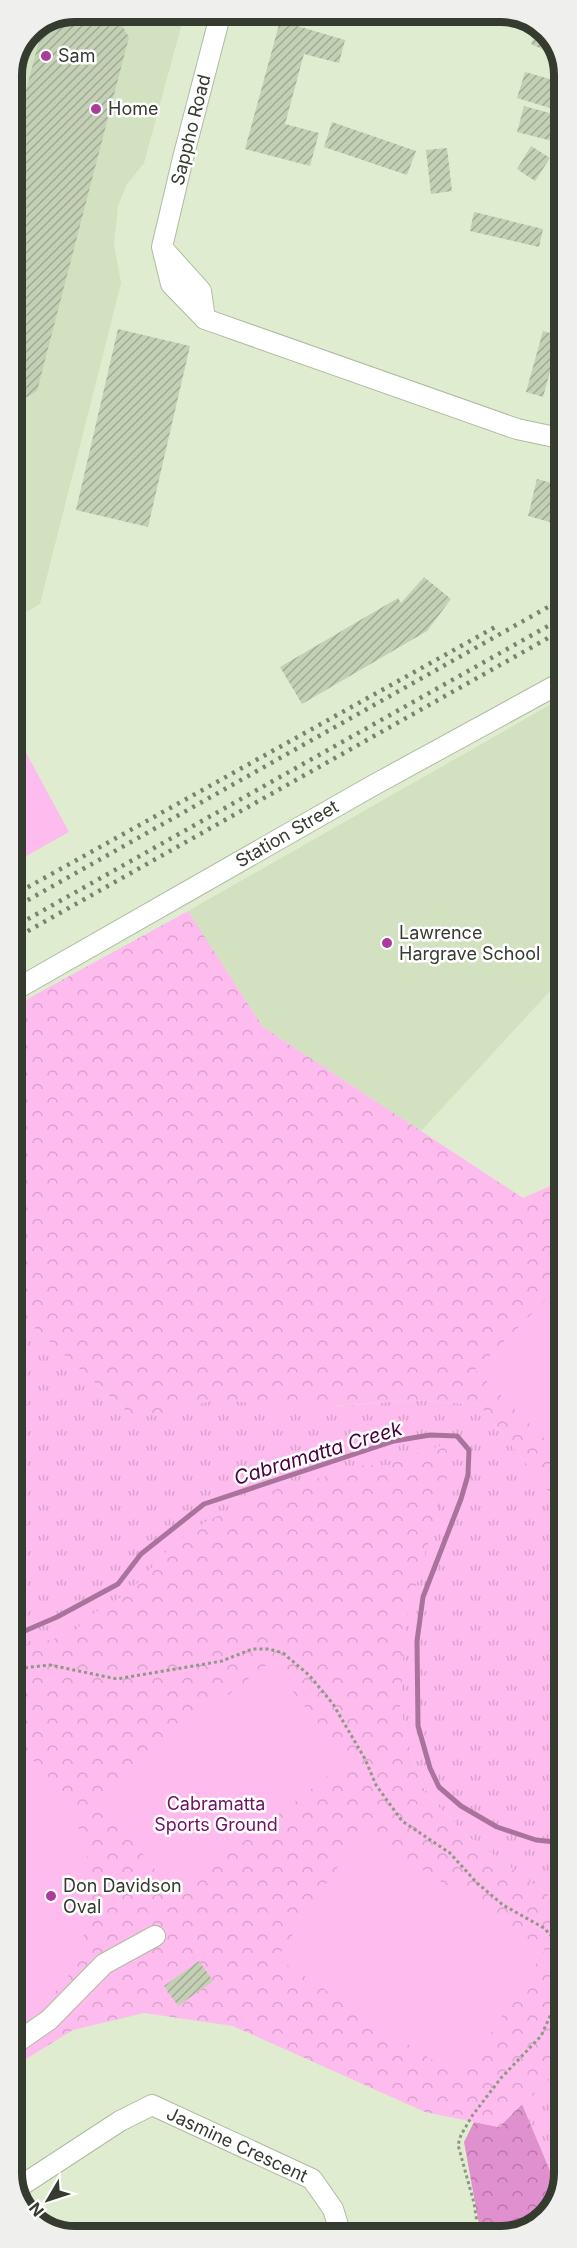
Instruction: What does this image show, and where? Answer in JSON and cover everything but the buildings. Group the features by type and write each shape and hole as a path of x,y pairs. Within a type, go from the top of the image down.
{"street":[{"name":"Sappho Road","path":"218,22 162,247 201,291 205,319 517,429 555,437"},
{"name":"Station Street","path":"22,985 372,786 555,686"},
{"path":"22,2039 49,2020 104,1964 155,1936"},
{"name":"Jasmine Crescent","path":"24,2184 120,2121 152,2105 312,2179 333,2209 338,2226"}],"path":[{"path":"22,1668 50,1665 117,1680 222,1661 252,1649 268,1649 283,1653 309,1675 333,1704 365,1759 376,1785 402,1821 450,1853 476,1882 503,1905 544,1928 554,1939 555,1951"},
{"path":"478,2226 474,2203 458,2145 472,2116 501,2078 541,2036 555,1999"}],"shaded area":[{"path":"76,22 182,22 144,163 127,184 118,206 114,244 121,283 40,604 22,614 22,76 24,65 31,46 38,38 46,31 65,24"},
{"name":"Lawrence Hargrave School","path":"555,702 555,986 421,1131 263,1027 188,911"}],"green space":[{"path":"22,745 69,832 22,858"},
{"path":"188,911 263,1027 523,1198 555,1184 555,1500 479,1405 415,1400 291,1409 221,1399 135,1419 22,1317 22,1002"},
{"path":"555,1291 555,1449 475,1370"},
{"path":"22,1317 135,1419 248,1372 337,1406 415,1400 479,1405 555,1500 555,1909 551,1897 466,1835 426,1794 413,1762 400,1706 30,1648 22,1650"},
{"name":"Cabramatta Sports Ground","path":"446,1444 449,1471 406,1620 400,1706 413,1762 426,1794 466,1835 551,1897 555,1909 555,2071 499,2127 425,2112 233,2026 144,2013 73,2030 22,2061 22,1649 72,1633 93,1614 129,1592 176,1541 207,1521 286,1485 328,1476 347,1466 389,1465"},
{"path":"270,1662 347,1761 175,1895 98,1797"},
{"name":"Don Davidson Oval","path":"22,1753 39,1765 74,1812 90,1868 88,1923 69,1975 34,2018 22,2025"},
{"path":"362,1830 545,1950 461,2079 277,1958"},
{"path":"555,2071 554,2180 522,2104"},
{"path":"522,2104 554,2180 552,2189 534,2215 512,2224 479,2226 464,2142 474,2122 499,2127"}],"waterway":[{"name":"Cabramatta Creek","path":"22,1632 57,1617 118,1584 141,1554 204,1504 394,1441 430,1435 457,1436 469,1450 468,1475 423,1597 417,1641 418,1726 430,1768 439,1787 461,1806 497,1827 536,1840 555,1842"}],"railway":[{"path":"22,903 555,603"},
{"path":"22,922 555,622"},
{"path":"22,890 497,626"},
{"path":"22,934 555,634"}],"place":[{"name":"Sam","path":"46,56"},
{"name":"Home","path":"96,109"},
{"name":"Lawrence Hargrave School","path":"387,943"},
{"name":"Don Davidson Oval","path":"51,1896"}]}
